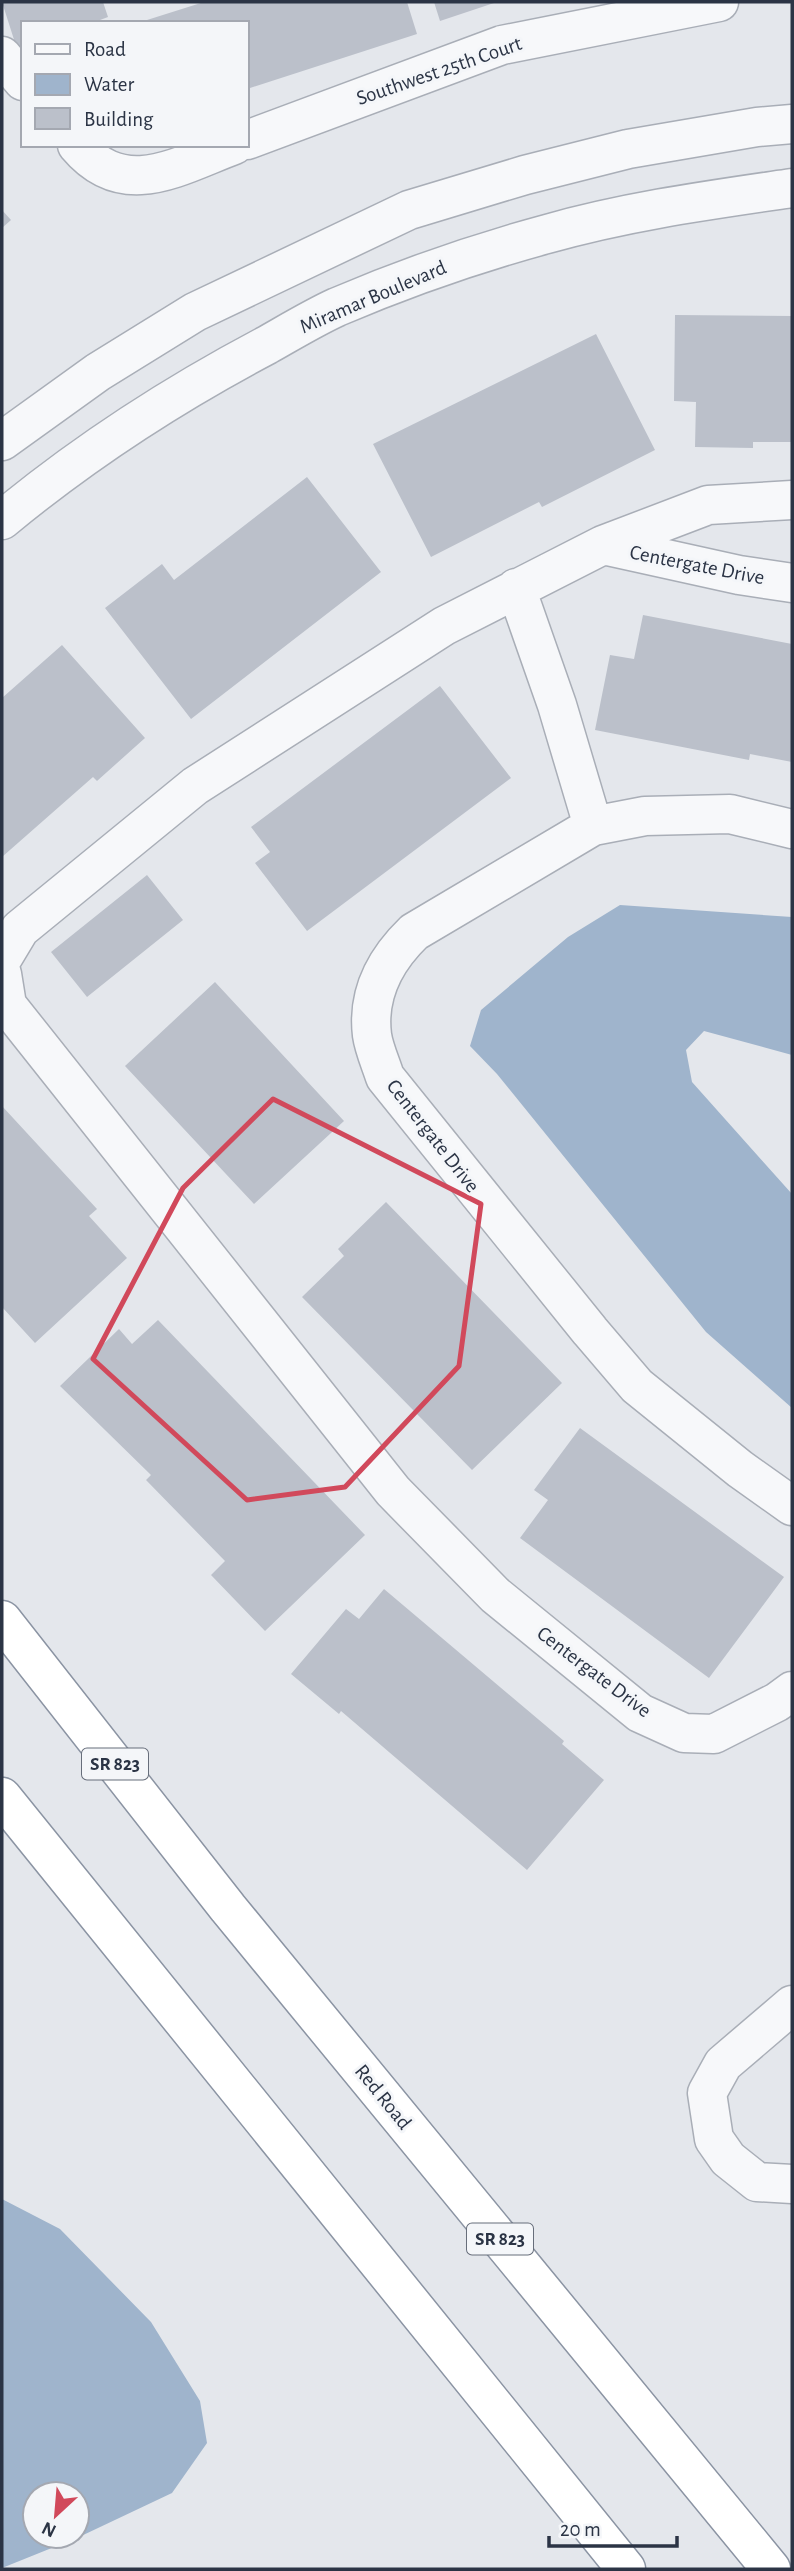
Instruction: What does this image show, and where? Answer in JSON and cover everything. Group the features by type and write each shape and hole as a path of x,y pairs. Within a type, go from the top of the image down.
{"highway":[{"name":"Red Road","path":"2,1620 228,1908 771,2569"},
{"path":"2,1797 626,2569"}],"street":[{"name":"Southwest 25th Court","path":"248,140 502,45 719,2"},
{"path":"2,56 21,79"},
{"path":"2,441 98,372 195,312 409,210 525,174 628,149 757,127 792,124"},
{"path":"79,147 87,157 108,170 130,177 154,175 229,147"},
{"name":"Miramar Boulevard","path":"2,520 37,491 130,425 229,365 336,308 447,265 548,233 676,205 792,187"},
{"name":"Centergate Drive","path":"2,959 20,929 195,786 444,626 603,545 708,505 792,500"},
{"name":"Centergate Drive","path":"603,545 739,575 792,583"},
{"path":"516,588 557,705 593,826"},
{"name":"Centergate Drive","path":"792,829 730,814 645,816 593,826 414,932 397,949 383,971 372,998 373,1036 385,1077 590,1331 637,1386 740,1469 792,1506"},
{"name":"Centergate Drive","path":"2,974 7,1005 24,1027 393,1491 495,1595 640,1713 684,1732 713,1734 787,1705"},
{"path":"792,2005 723,2064 707,2093 714,2138 728,2159 757,2182 792,2184"}],"highlighted area":[{"path":"273,1099 481,1204 459,1366 345,1487 247,1500 93,1359 183,1188"}],"water":[{"path":"620,905 792,917 792,1055 704,1031 686,1050 692,1082 792,1194 792,1408 706,1332 497,1074 470,1046 481,1010 568,937"},
{"path":"2,2199 60,2229 151,2322 200,2401 207,2443 172,2493 91,2531 91,2480 21,2480 21,2550 47,2550 2,2568"}],"building":[{"path":"2,2 103,2 108,17 97,21 21,21 21,48 17,49"},
{"path":"204,2 407,2 417,34 248,89 248,21 147,20"},
{"path":"434,2 497,2 440,21"},
{"path":"2,210 11,220 2,228"},
{"path":"675,315 792,316 792,442 753,442 753,448 695,447 696,402 674,401"},
{"path":"596,334 655,450 542,507 539,502 431,557 373,444"},
{"path":"307,477 381,572 191,719 105,608 162,564 174,580"},
{"path":"643,615 792,644 792,762 750,754 749,760 595,730 610,655 634,659"},
{"path":"62,645 145,738 97,781 93,777 2,857 2,698"},
{"path":"440,686 511,778 307,931 255,863 270,852 251,827"},
{"path":"147,875 183,920 87,997 51,952"},
{"path":"215,982 344,1121 254,1204 125,1066"},
{"path":"2,1106 97,1209 89,1216 127,1258 35,1343 2,1307"},
{"path":"386,1202 562,1383 472,1470 302,1297 344,1256 338,1249"},
{"path":"158,1320 365,1535 265,1631 211,1575 225,1561 146,1480 151,1475 60,1386 119,1329 132,1344"},
{"path":"580,1428 784,1577 709,1678 520,1538 548,1500 534,1490"},
{"path":"384,1589 564,1741 562,1744 604,1780 527,1870 341,1711 339,1714 291,1674 346,1609 359,1619"}]}
